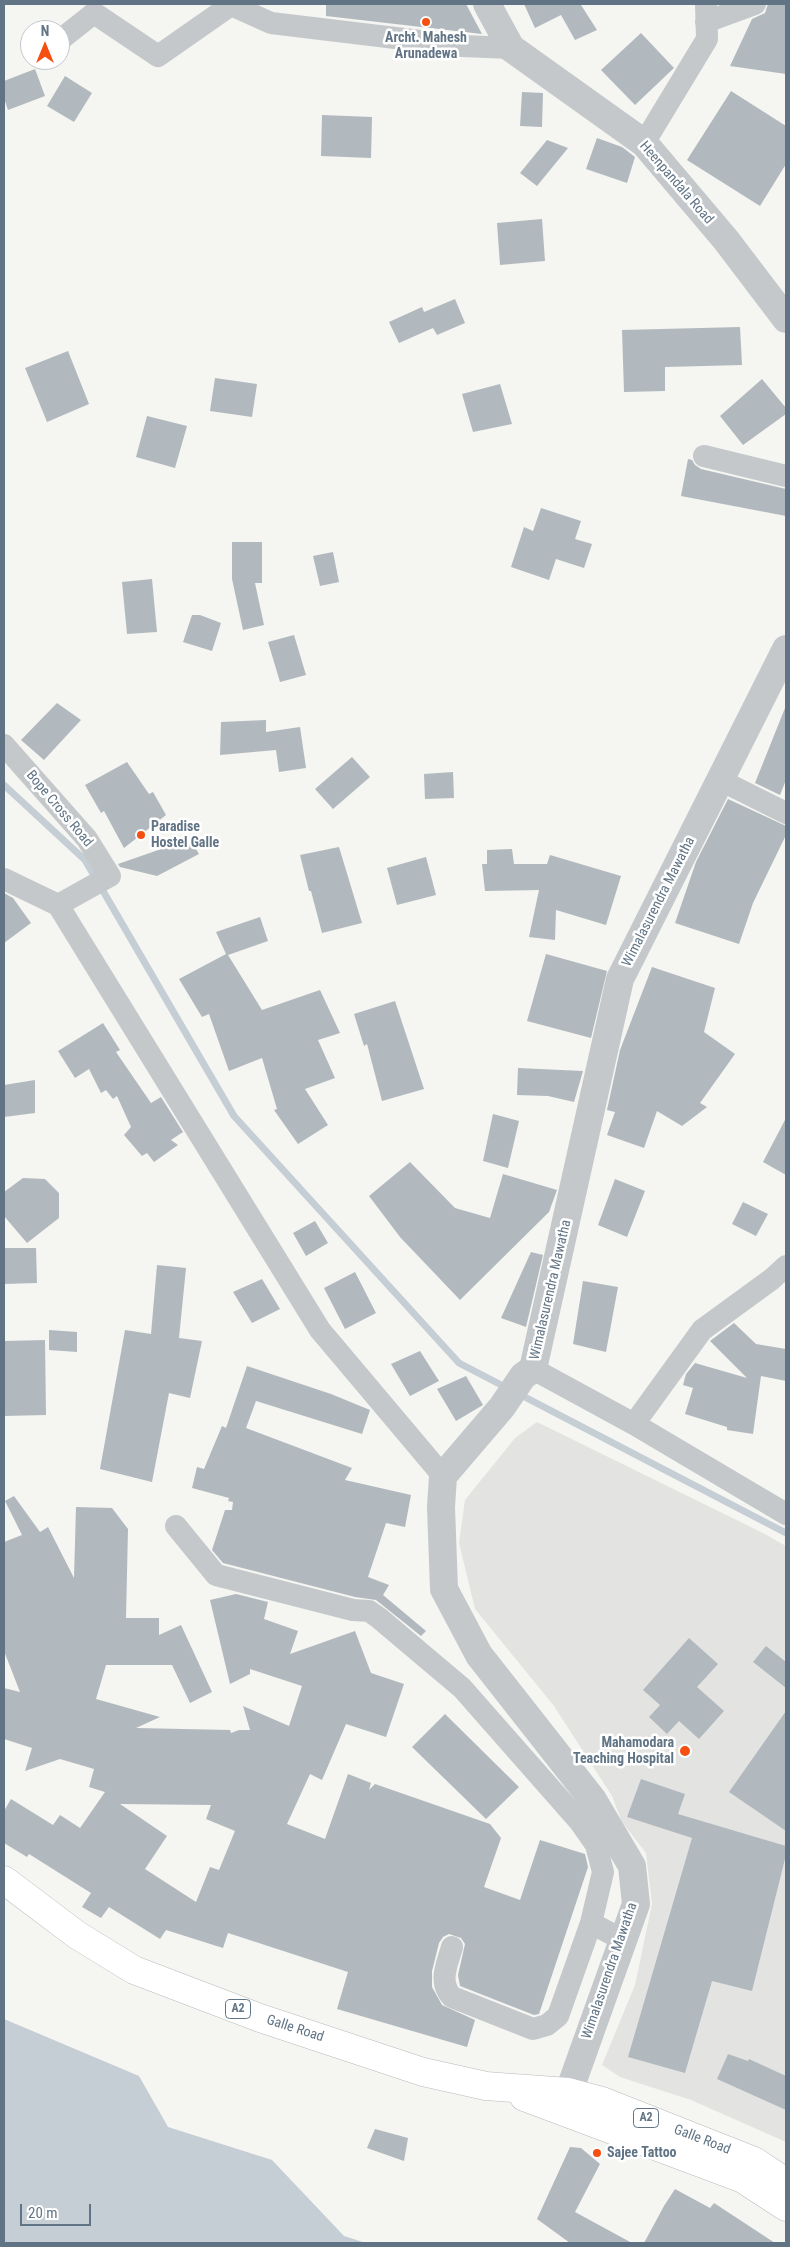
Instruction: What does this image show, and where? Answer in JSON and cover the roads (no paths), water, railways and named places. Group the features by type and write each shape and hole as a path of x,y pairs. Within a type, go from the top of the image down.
{"highway":[{"name":"Galle Road","path":"4,1880 77,1935 134,1970 260,2018 423,2072 565,2101 602,2101 754,2161 786,2182"},
{"name":"Galle Road","path":"565,2101 743,2179 786,2207"}],"street":[{"path":"70,32 94,13 158,56 231,4 271,23 462,46 511,48"},
{"name":"Heenpandala Road","path":"487,4 511,48 644,143 726,240 786,319"},
{"path":"644,143 707,39 706,13 754,4"},
{"path":"704,456 786,476"},
{"name":"Wimalasurendra Mawatha","path":"565,2101 636,1904 632,1866 592,1800 479,1655 444,1589 440,1506 443,1476 502,1407 528,1373 620,979 786,649"},
{"name":"Bope Cross Road","path":"4,745 87,839 110,876 58,905"},
{"path":"720,780 786,813"},
{"path":"4,880 58,905 320,1330 443,1476"},
{"path":"634,1424 702,1330 772,1279 786,1266"},
{"path":"528,1373 634,1424 786,1514"},
{"path":"176,1526 216,1575 353,1610 369,1611 462,1688 580,1822 596,1845 603,1872 591,1923 558,2016 546,2025 533,2029 452,1997 445,1990 443,1977 452,1947"},
{"path":"591,1923 623,1940"}],"waterway":[{"path":"4,785 85,860 234,1116 459,1363 509,1389"},
{"path":"519,1394 786,1533"}],"place":[{"name":"Archt. Mahesh Arunadewa","path":"426,22"},
{"name":"Paradise Hostel Galle","path":"141,835"},
{"name":"Mahamodara Teaching Hospital","path":"685,1751"},
{"name":"Sajee Tattoo","path":"597,2153"}]}
